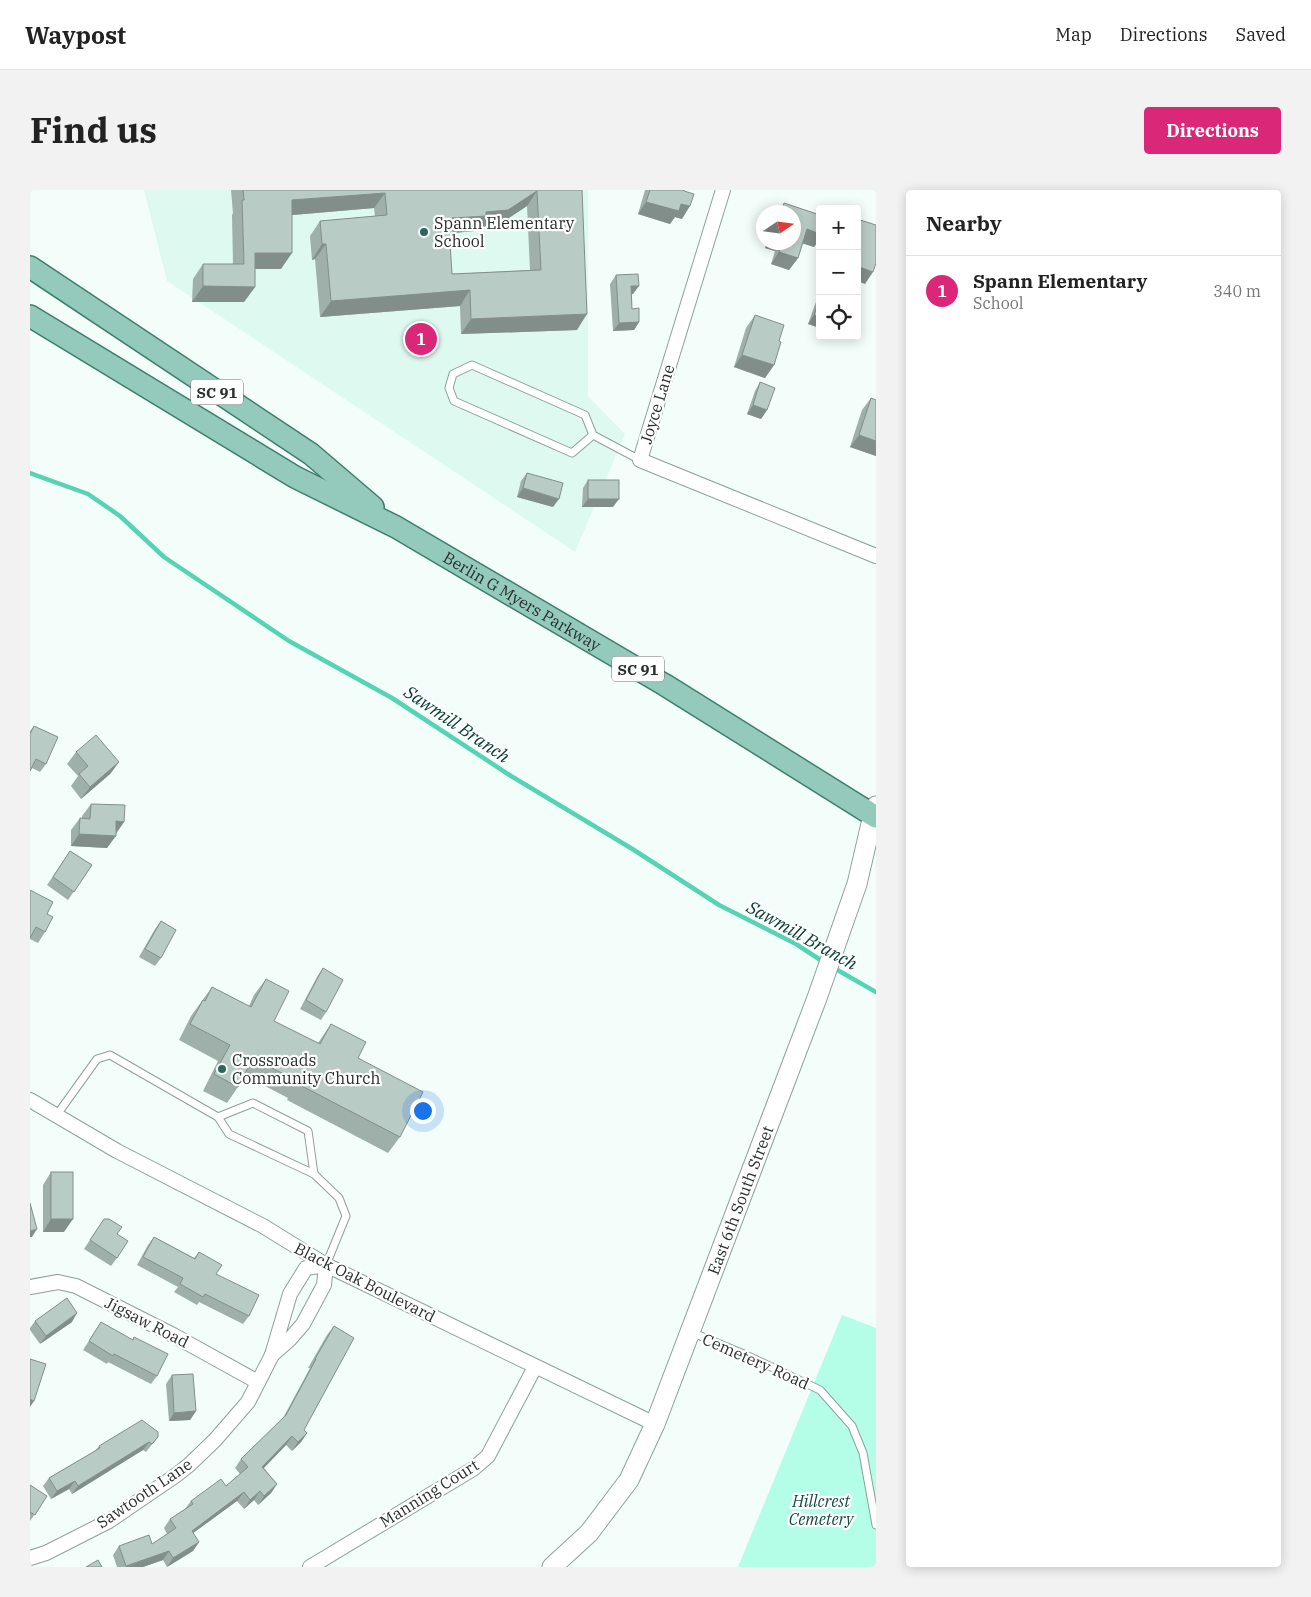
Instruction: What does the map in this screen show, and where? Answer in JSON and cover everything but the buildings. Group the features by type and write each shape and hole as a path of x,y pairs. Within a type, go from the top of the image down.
{"main road":[{"name":"Berlin G Myers Parkway","path":"30,267 311,454 396,527"},
{"name":"Berlin G Myers Parkway","path":"30,316 295,478 396,527 665,685 875,813"}],"street":[{"name":"Joyce Lane","path":"723,190 640,460 876,556"},
{"name":"East 6th South Street","path":"552,1567 590,1533 629,1480 655,1424 817,998 857,884 875,813"},
{"name":"Black Oak Boulevard","path":"30,1100 117,1150 263,1226 326,1266 655,1424"},
{"name":"Sawtooth Lane","path":"30,1558 46,1553 109,1521 175,1476 216,1440 248,1402 272,1355 290,1294 306,1268 326,1266 324,1285 303,1324 272,1355"},
{"name":"Jigsaw Road","path":"30,1287 58,1282 76,1286 258,1382"},
{"name":"Manning Court","path":"310,1567 472,1469 488,1456 535,1367"}],"lane":[{"path":"593,435 572,453 454,401 449,388 453,374 472,365 585,415 593,435 640,460"},
{"path":"56,1116 97,1059 110,1055 218,1117 229,1134 314,1174 339,1198 346,1216 326,1266"},
{"path":"218,1117 253,1103 308,1131 314,1174"},
{"name":"Cemetery Road","path":"690,1332 746,1355 820,1390 852,1426 860,1444 876,1525"}],"shaded area":[{"path":"144,190 588,190 588,396 625,434 575,552 167,281"}],"green space":[{"name":"Hillcrest Cemetery","path":"842,1315 876,1328 876,1567 738,1567"}],"waterway":[{"name":"Sawmill Branch","path":"30,473 88,494 120,516 164,557 289,641 392,698 511,776 634,850 719,905 796,944 825,963"},
{"name":"Sawmill Branch","path":"834,968 876,992"}],"place":[{"name":"Spann Elementary School","path":"424,232"},
{"name":"Spann Elementary","path":"421,339"},
{"name":"Crossroads Community Church","path":"222,1069"}]}
